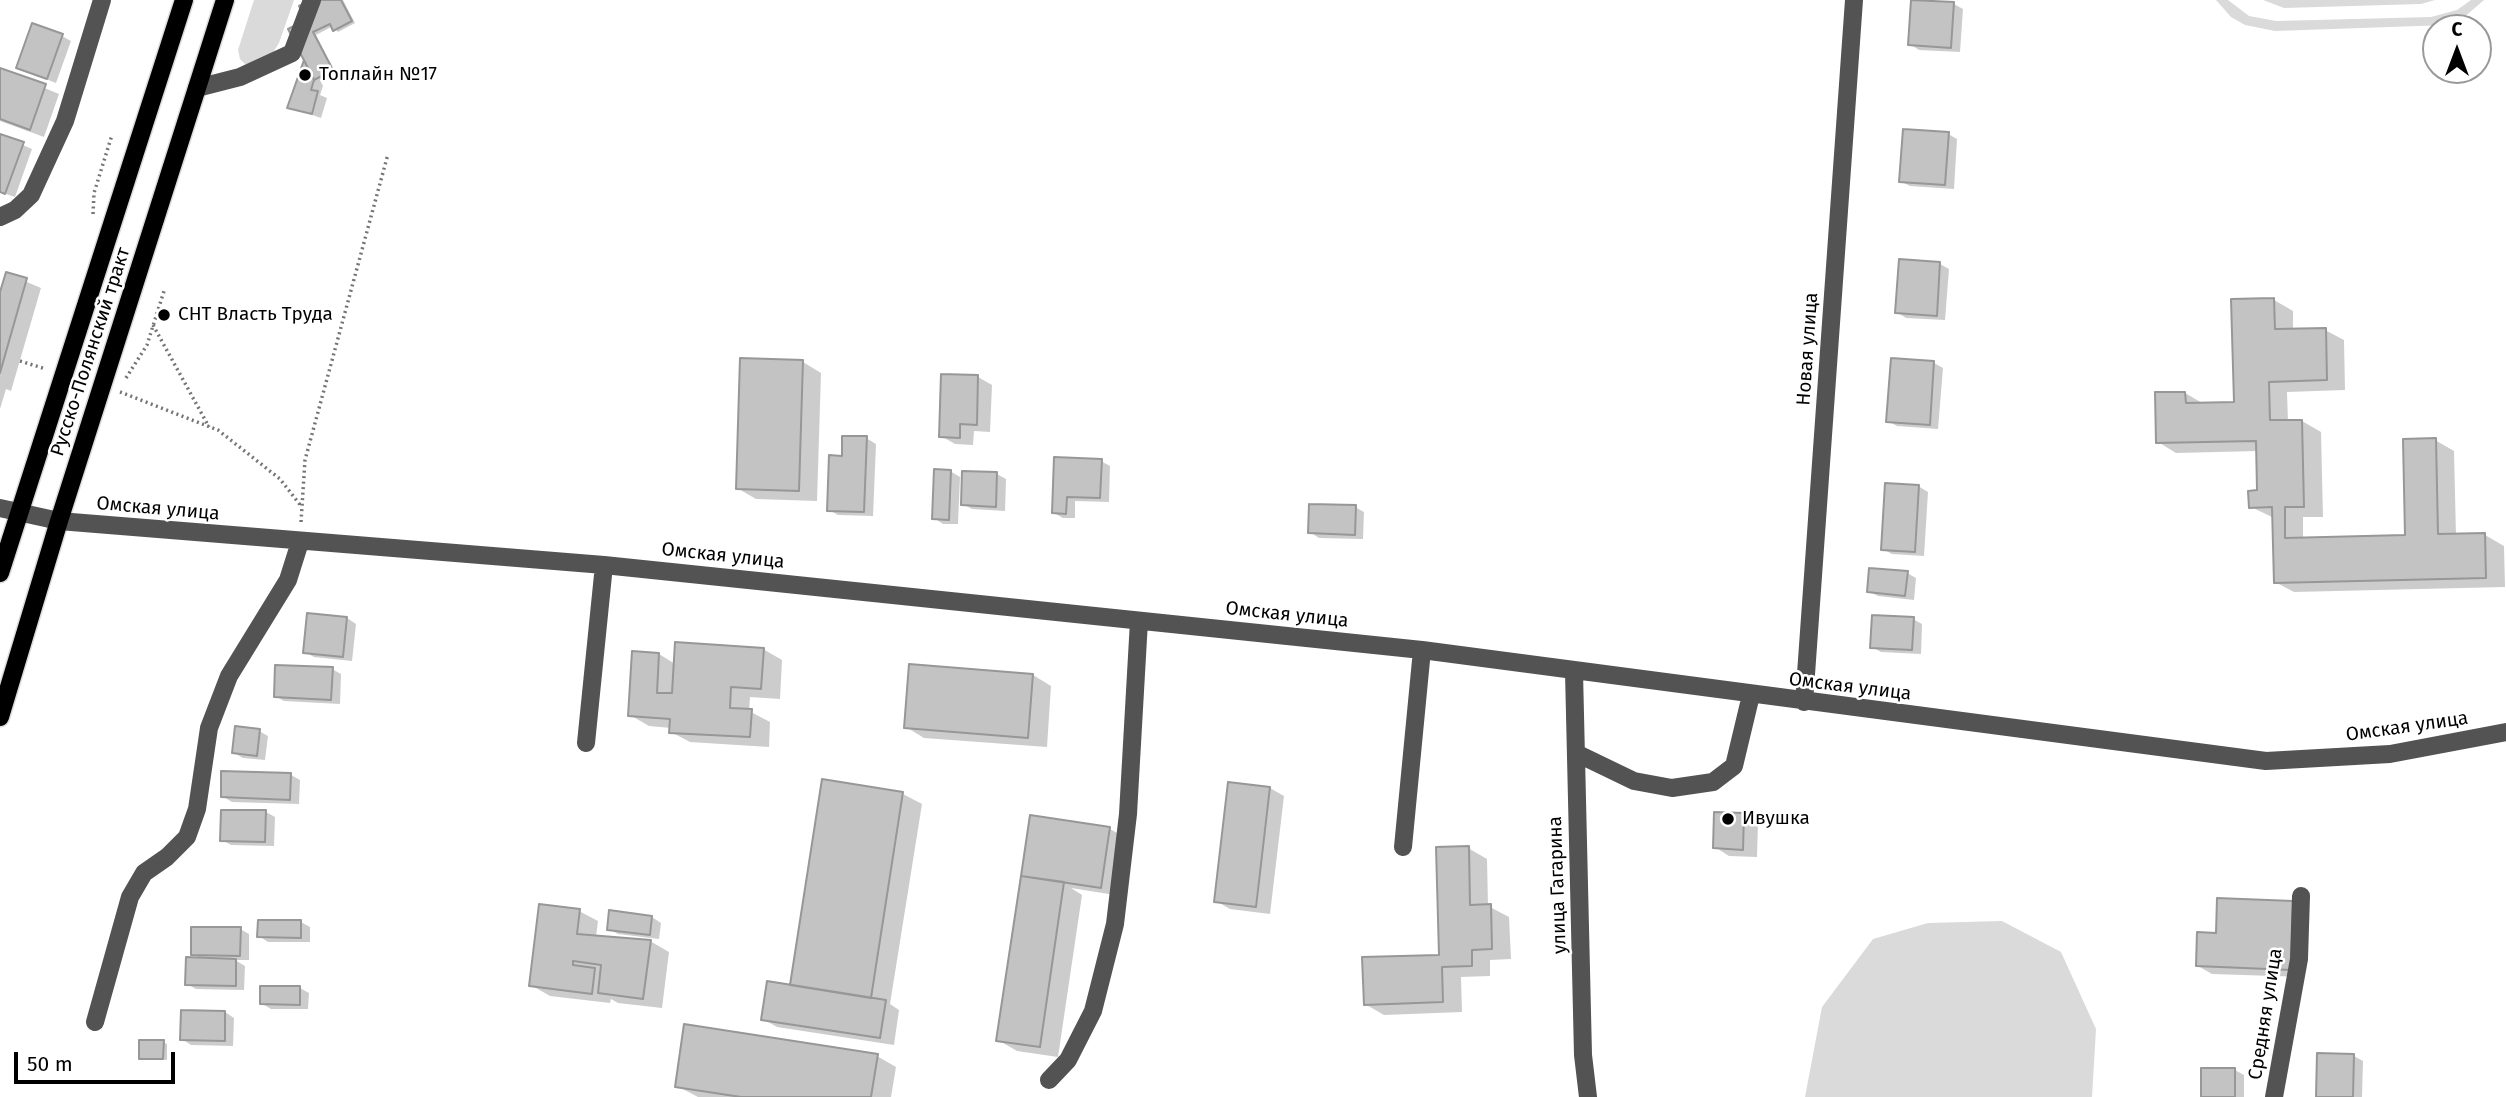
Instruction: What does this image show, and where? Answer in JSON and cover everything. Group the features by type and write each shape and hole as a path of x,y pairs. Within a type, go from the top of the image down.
{"main road":[{"name":"Русско-Полянский тракт","path":"0,573 184,0"},
{"name":"Русско-Полянский тракт","path":"0,717 59,521 225,0"}],"street":[{"path":"0,217 15,210 31,195 65,121 102,0"},
{"path":"197,88 240,77 292,53 312,0"},
{"name":"Новая улица","path":"1804,702 1854,0"},
{"name":"Омская улица","path":"0,508 59,521 604,565 1422,650 2266,761 2390,754 2506,732"},
{"path":"95,1022 130,897 144,873 167,857 187,837 197,808 209,728 229,677 288,580 300,542"},
{"path":"586,743 604,565"},
{"path":"1049,1080 1068,1060 1093,1011 1115,924 1128,814 1139,621"},
{"path":"1403,847 1422,650"},
{"name":"улица Гагарина","path":"1574,672 1583,1055 1588,1097"},
{"path":"1576,754 1634,781 1672,788 1713,782 1734,766 1751,695"},
{"name":"Средняя улица","path":"2274,1097 2299,959 2301,896"}],"path":[{"path":"94,193 112,135"},
{"path":"300,542 304,460 387,154"},
{"path":"122,385 147,345 164,291"},
{"path":"153,325 209,427"},
{"path":"20,361 51,371"},
{"path":"120,393 209,427 251,454 280,479 302,507"}],"shaded area":[{"path":"254,0 294,0 279,43 269,59 248,67 240,59 238,50"},
{"path":"2216,0 2228,0 2249,16 2276,21 2422,17 2422,26 2275,31 2245,25 2231,17"},
{"path":"2263,0 2435,0 2421,4 2284,8"},
{"path":"2471,0 2484,0 2468,14 2442,14 2457,10"},
{"path":"2002,921 2061,952 2096,1029 2092,1097 1805,1097 1822,1007 1873,939 1928,923"}],"building":[{"path":"311,0 341,0 352,21 333,31 330,24 313,32 333,70 314,80 288,29 306,20 299,6"},
{"path":"1911,0 1954,2 1951,48 1908,45"},
{"path":"32,23 63,34 47,79 16,68"},
{"path":"304,60 314,80 311,90 318,91 312,114 287,108"},
{"path":"0,68 46,84 30,130 0,119"},
{"path":"1903,129 1949,132 1945,185 1899,182"},
{"path":"0,134 24,142 5,194 0,192"},
{"path":"1899,259 1940,262 1937,316 1895,313"},
{"path":"6,272 27,278 0,373 0,292"},
{"path":"2274,298 2275,329 2326,328 2327,380 2269,382 2270,420 2302,420 2304,507 2285,507 2285,538 2405,535 2403,439 2436,438 2438,534 2485,533 2486,578 2274,583 2272,507 2249,508 2248,491 2257,490 2256,441 2156,443 2155,392 2185,392 2186,403 2234,402 2231,299"},
{"path":"740,358 803,360 799,491 736,489"},
{"path":"1891,358 1934,361 1930,425 1886,422"},
{"path":"941,374 978,375 977,425 960,424 960,438 939,437"},
{"path":"842,436 867,436 864,512 827,511 829,455 842,456"},
{"path":"1054,457 1102,459 1100,498 1067,497 1066,514 1052,513"},
{"path":"934,469 951,470 949,520 932,519"},
{"path":"962,471 997,472 996,507 961,505"},
{"path":"1885,483 1919,485 1915,552 1881,550"},
{"path":"1309,504 1356,505 1355,535 1308,533"},
{"path":"1869,568 1908,571 1905,596 1867,592"},
{"path":"307,613 347,617 343,657 303,653"},
{"path":"1872,615 1914,617 1912,650 1870,648"},
{"path":"675,642 764,648 761,689 731,687 730,708 752,709 750,737 669,733 670,719 628,716 632,651 659,653 657,693 672,693"},
{"path":"909,664 1033,674 1028,738 904,728"},
{"path":"275,665 333,667 331,700 274,697"},
{"path":"235,726 260,729 257,756 232,753"},
{"path":"221,771 291,773 290,800 221,797"},
{"path":"822,779 903,792 871,998 790,985"},
{"path":"1228,782 1270,787 1256,907 1214,902"},
{"path":"221,810 266,810 265,842 220,841"},
{"path":"1714,812 1744,813 1743,850 1713,848"},
{"path":"1030,815 1110,827 1101,888 1021,876"},
{"path":"1469,846 1470,905 1491,904 1492,949 1472,950 1472,966 1442,967 1443,1002 1364,1005 1362,957 1439,955 1436,847"},
{"path":"1021,876 1064,882 1040,1047 996,1041"},
{"path":"2217,898 2293,901 2291,970 2196,966 2197,932 2216,933"},
{"path":"539,904 580,909 577,934 651,940 643,999 598,993 601,965 573,961 573,965 595,968 592,994 529,986"},
{"path":"609,910 652,916 650,935 607,930"},
{"path":"258,920 301,920 301,938 257,937"},
{"path":"191,927 241,927 240,956 191,955"},
{"path":"186,957 236,959 236,986 185,985"},
{"path":"767,981 886,1000 880,1038 761,1020"},
{"path":"260,986 300,986 300,1005 260,1004"},
{"path":"181,1010 225,1011 225,1041 180,1040"},
{"path":"684,1024 878,1054 871,1097 741,1097 675,1087"},
{"path":"139,1040 164,1040 163,1059 139,1059"},
{"path":"2317,1053 2354,1054 2353,1097 2316,1097"},
{"path":"2201,1068 2235,1068 2235,1097 2201,1097"}],"place":[{"name":"Топлайн №17","path":"305,75"},
{"name":"СНТ Власть Труда","path":"164,315"},
{"name":"Ивушка","path":"1728,819"}]}
